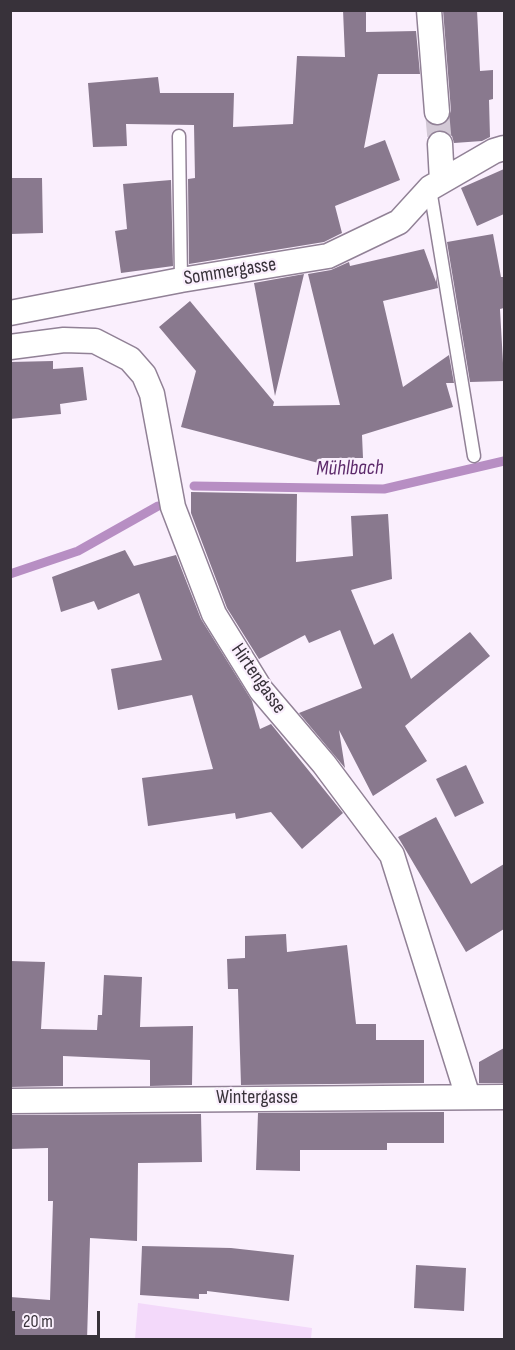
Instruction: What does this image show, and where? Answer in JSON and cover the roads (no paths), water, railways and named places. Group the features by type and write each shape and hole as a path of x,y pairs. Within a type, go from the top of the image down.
{"street":[{"path":"429,10 437,112"},
{"path":"436,184 440,144"},
{"name":"Sommergasse","path":"10,313 181,280 328,256 399,222 436,184 504,148"},
{"name":"Hirtengasse","path":"10,347 64,340 95,341 130,359 144,375 152,394 170,500 214,614 261,690 324,764 395,861 468,1096"},
{"name":"Wintergasse","path":"10,1101 504,1097"}],"lane":[{"path":"179,136 181,280"},
{"path":"436,184 474,456"}],"waterway":[{"name":"Mühlbach","path":"194,486 384,489 504,461"},
{"name":"Mühlbach","path":"10,574 78,551 158,506"}],"tunnel":[{"path":"437,112 440,144"}]}
